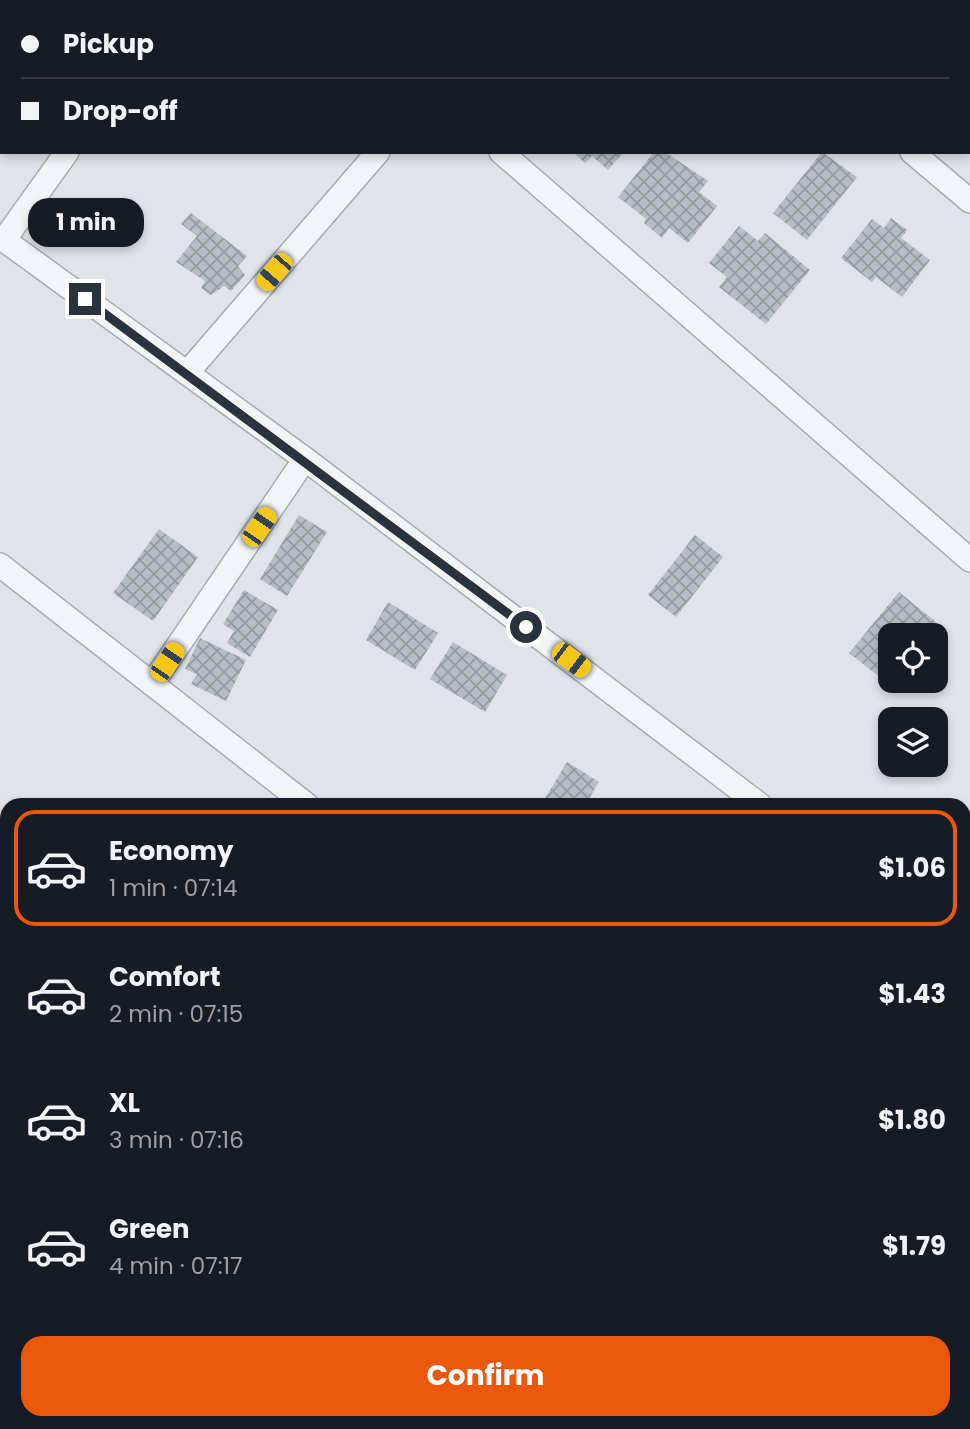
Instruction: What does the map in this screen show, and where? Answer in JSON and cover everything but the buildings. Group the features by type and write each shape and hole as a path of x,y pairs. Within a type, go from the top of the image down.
{"street":[{"path":"65,154 2,238 305,459 751,798"},
{"path":"187,373 376,154"},
{"path":"503,154 970,559"},
{"path":"914,154 970,201"},
{"path":"152,684 305,459"},
{"path":"0,565 298,798"}],"route":[{"path":"85,299 305,459 369,511 526,627"}]}
